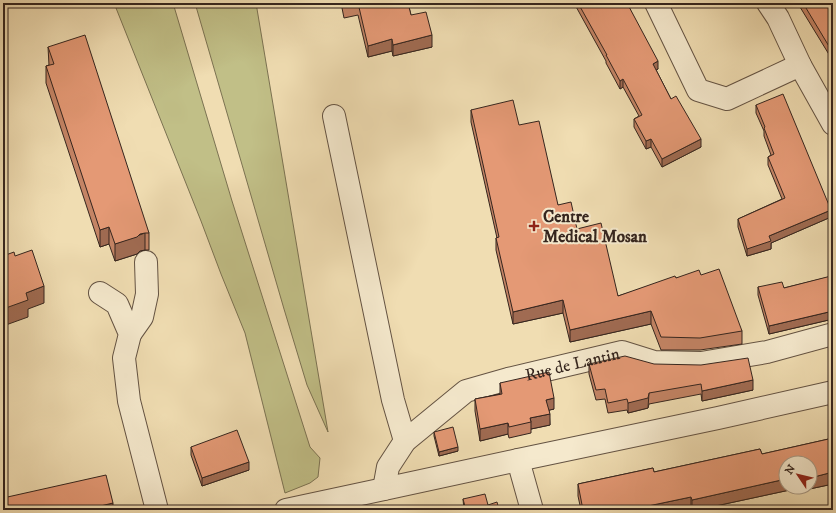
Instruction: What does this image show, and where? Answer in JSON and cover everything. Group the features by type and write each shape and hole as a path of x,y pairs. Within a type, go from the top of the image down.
{"street":[{"path":"656,3 698,90 727,99 800,65"},
{"path":"768,3 778,18 800,65 833,124"},
{"path":"334,116 393,400 405,441"},
{"path":"146,262 147,294 142,317 130,334 124,358 129,401 157,510"},
{"path":"100,294 116,304 130,334"},
{"name":"Rue de Lantin","path":"384,489 388,467 405,441 466,391 508,379 622,352 654,362 701,363 767,352 833,334"},
{"path":"286,510 833,392"},
{"path":"518,460 532,510"}],"shaded area":[{"path":"114,3 173,3 232,201 310,447 320,458 318,477 310,483 285,493 245,333"},
{"path":"195,3 256,3 328,432 307,385"}],"building":[{"path":"343,3 358,3 344,6"},
{"path":"358,3 408,3 411,15 426,12 432,35 393,45 392,39 368,46"},
{"path":"578,3 627,3 658,61 653,64 671,99 676,96 701,139 662,159 651,139 646,141 634,119 642,115 623,79 620,81"},
{"path":"803,3 833,3 833,53"},
{"path":"85,35 149,233 140,234 137,237 115,244 109,227 100,230 46,66 54,64 48,47"},
{"path":"783,94 831,210 769,236 771,241 747,249 738,219 785,198 768,157 774,154 756,105"},
{"name":"Centre Medical Mosan","path":"513,100 519,125 539,121 558,205 571,202 577,229 601,223 618,296 675,276 676,278 699,270 701,275 719,269 742,331 700,338 661,337 651,311 570,330 563,300 513,312 496,238 499,237 471,110"},
{"path":"32,250 44,286 26,293 28,300 3,309 3,256 14,252 15,256"},
{"path":"829,270 833,270 833,311 769,326 758,287 782,282 784,288 831,276"},
{"path":"625,356 654,364 701,365 748,358 753,380 702,391 701,384 649,393 648,398 628,403 627,399 608,403 605,389 596,390 589,364"},
{"path":"549,372 554,398 546,400 550,414 530,418 531,422 509,427 508,423 480,429 475,399 502,394 500,383"},
{"path":"453,427 458,447 439,452 434,432"},
{"path":"237,430 249,462 202,478 191,447"},
{"path":"833,438 833,472 818,476 818,455 778,455 778,481 692,500 691,497 629,510 583,510 578,484 653,468 654,472 760,449 762,454"},
{"path":"106,475 113,503 84,510 3,510 3,498"},
{"path":"485,494 488,505 497,502 499,510 466,510 463,499"}],"place":[{"name":"Centre Medical Mosan","path":"534,226"}]}
